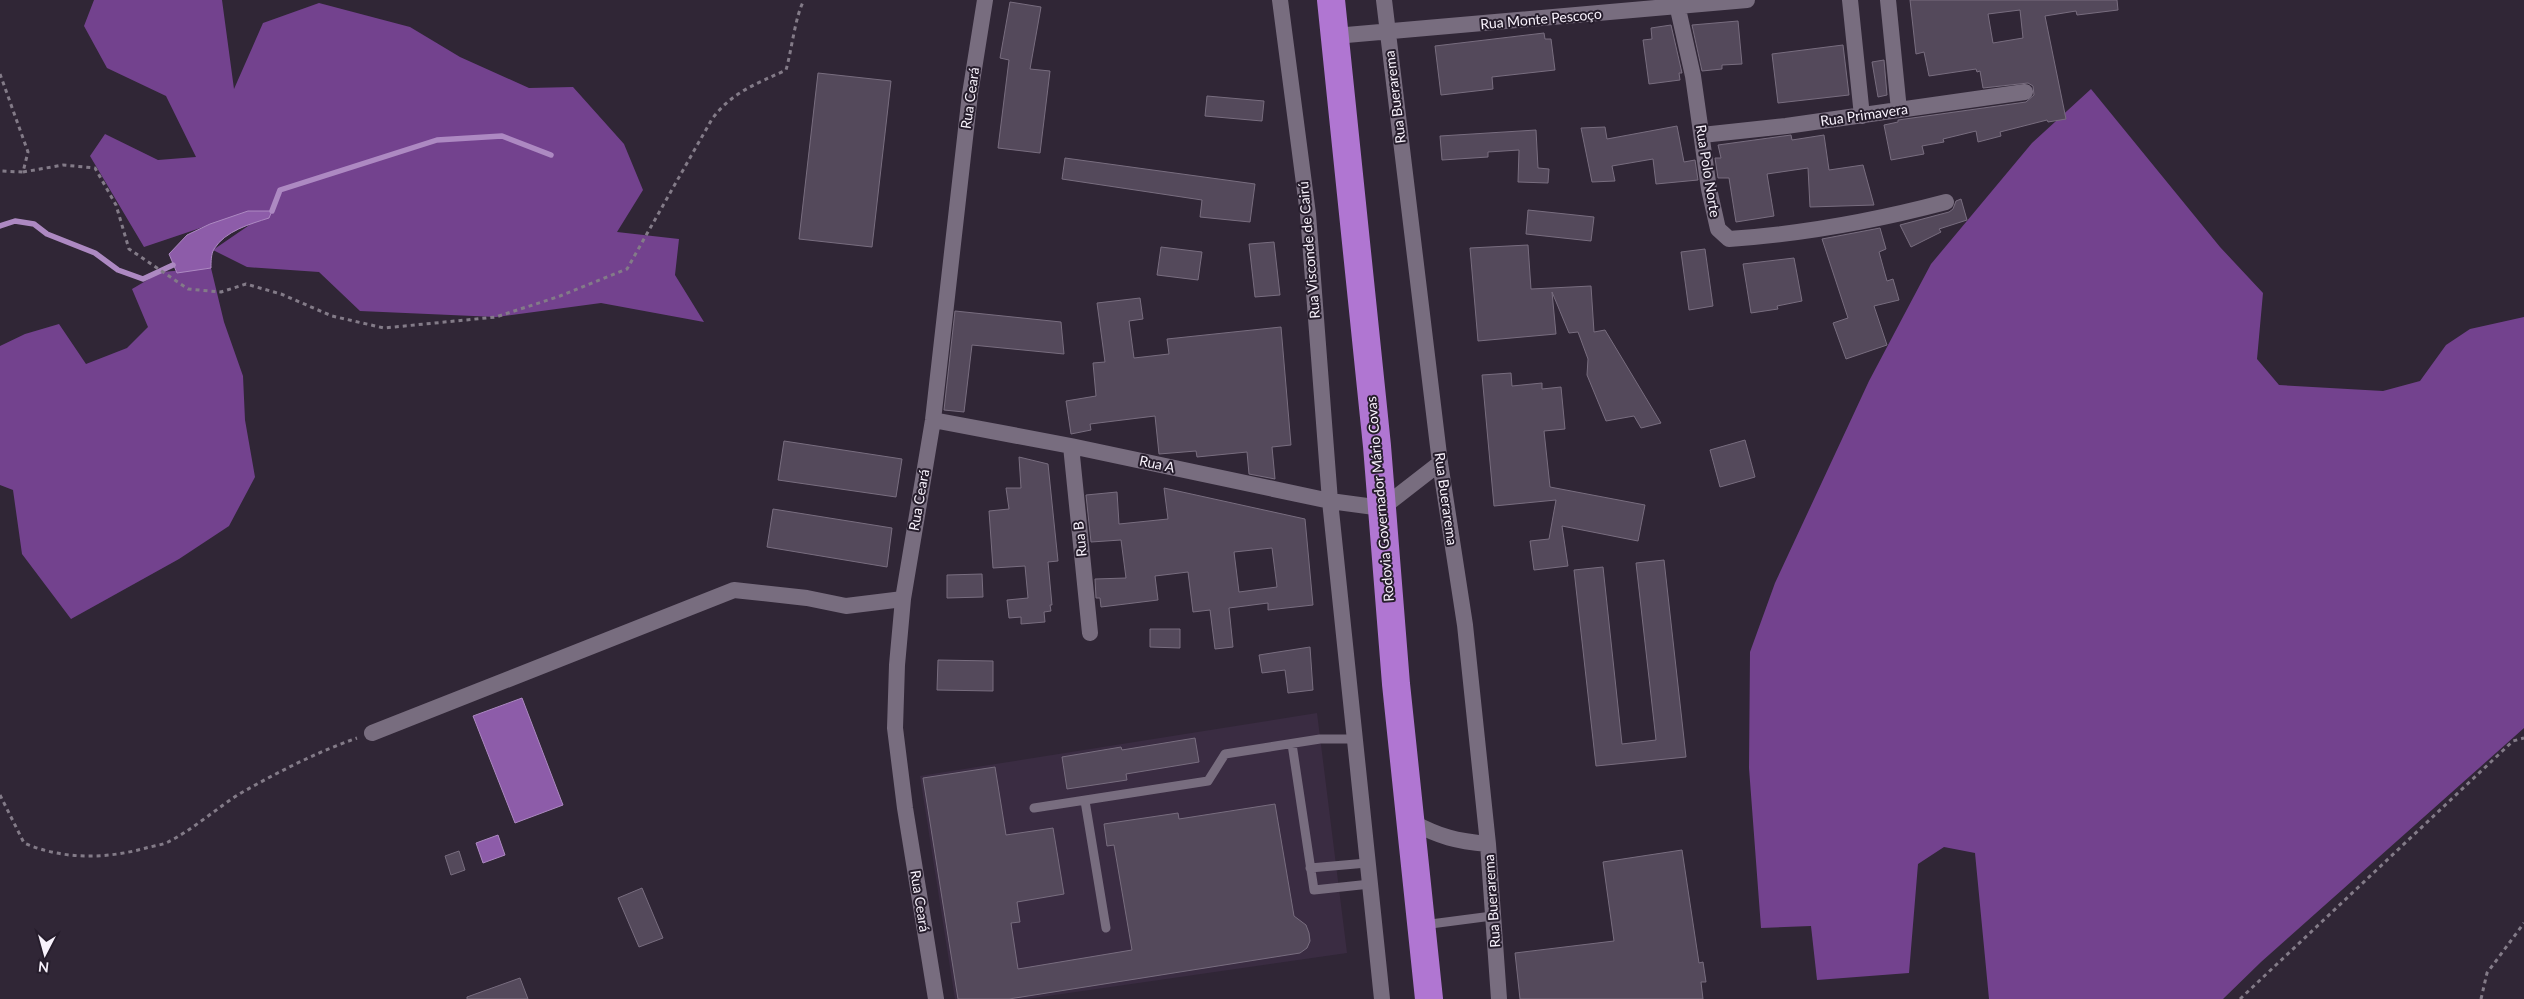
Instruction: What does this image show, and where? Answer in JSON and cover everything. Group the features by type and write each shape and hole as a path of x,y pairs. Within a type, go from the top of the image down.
{"highway":[{"name":"Rodovia Governador Mário Covas","path":"1330,0 1382,508 1396,684 1412,822 1429,999"}],"street":[{"name":"Rua Ceará","path":"936,999 905,808 896,728 903,599 933,420 970,94 985,0"},
{"name":"Rua Visconde de Cairú","path":"1280,0 1308,214 1330,500 1382,999"},
{"name":"Rua Buerarema","path":"1384,0 1440,463 1465,625 1488,844 1499,999"},
{"name":"Rua Monte Pescoço","path":"1335,36 1677,4 1747,0"},
{"path":"1850,0 1862,116"},
{"path":"1888,0 1899,110"},
{"name":"Rua Polo Norte","path":"1677,4 1702,135 1709,189 1718,229 1729,239 1807,232 1884,218 1946,202"},
{"name":"Rua Primavera","path":"1702,135 1862,116 2025,92"},
{"name":"Rua A","path":"933,420 1071,446 1330,500 1382,508"},
{"name":"Rua B","path":"1071,446 1090,633"},
{"path":"1382,508 1440,463"},
{"path":"372,733 734,590 807,598 846,606 903,599"},
{"path":"1412,822 1438,836 1456,841 1488,844"}],"lane":[{"path":"1034,808 1208,780 1225,754 1320,739 1354,739"},
{"path":"1292,744 1314,890 1370,884"},
{"path":"1085,801 1106,928"},
{"path":"1310,868 1367,863"},
{"path":"1422,925 1492,916"}],"path":[{"path":"0,171 23,172 63,165 95,168 116,205 128,249 188,289 221,292 246,284 281,294 332,316 384,328 496,317 560,296 627,269 712,119 724,103 738,93 786,70 794,44 799,10 804,0"},
{"path":"0,74 28,152 23,172"},
{"path":"0,795 24,843 43,851 70,855 117,856 168,842 240,794 283,770 334,746 372,733"},
{"path":"2240,999 2513,741 2524,738"},
{"path":"2481,999 2487,973 2524,923"}],"shaded area":[{"path":"94,0 222,0 234,89 263,23 319,3 410,27 460,57 529,88 573,87 624,144 643,190 617,232 679,239 675,275 704,322 601,303 496,317 360,311 319,272 247,267 213,250 270,211 248,212 144,247 90,156 105,134 158,160 196,157 166,96 107,68 84,26"},
{"path":"2091,89 2220,247 2263,293 2257,359 2279,385 2383,391 2420,381 2446,345 2470,329 2524,317 2524,728 2261,962 2223,999 1989,999 1975,853 1944,847 1918,864 1909,973 1817,980 1811,926 1761,928 1749,768 1750,652 1775,583 1869,381 1931,264 2032,143"},
{"path":"248,211 272,211 269,218 238,229 225,237 212,253 211,268 177,273 169,254 187,235 210,224"},
{"path":"211,268 224,322 243,376 245,420 255,477 229,526 179,559 71,619 22,554 13,490 0,485 0,346 25,334 59,324 86,364 127,348 148,327 132,289 161,272"},
{"path":"522,698 563,805 515,823 473,716"},
{"path":"1317,713 1347,953 1027,999 955,999 920,776"},
{"path":"498,835 505,855 483,863 476,843"}],"building":[{"path":"1910,0 2117,0 2118,10 2077,15 2076,11 2045,16 2066,119 2048,122 2047,120 2000,132 2001,136 1978,142 1976,131 1943,139 1944,142 1922,146 1924,154 1891,160 1884,125 1898,122 1898,120 2026,102 2034,95 2033,86 2028,83 1983,88 1980,71 1977,72 1976,69 1929,76 1924,52 1916,54","holes":["2020,10 2023,38 1993,43 1988,14"]},
{"path":"1010,2 1041,7 1030,69 1050,71 1040,153 998,148 1009,60 1000,58"},
{"path":"1738,21 1742,64 1722,65 1722,69 1702,71 1692,25"},
{"path":"1671,25 1682,73 1679,73 1680,80 1649,84 1643,40 1652,39 1651,28"},
{"path":"1544,33 1545,39 1551,39 1555,70 1492,77 1493,89 1441,95 1435,46"},
{"path":"1843,45 1849,95 1778,103 1772,54"},
{"path":"1884,60 1887,95 1878,97 1872,62"},
{"path":"818,73 891,81 872,247 799,239"},
{"path":"1207,96 1264,101 1262,121 1205,116"},
{"path":"1677,126 1684,162 1695,160 1698,180 1656,184 1653,159 1612,166 1615,181 1592,182 1581,128 1605,127 1607,139"},
{"path":"1536,130 1538,168 1549,169 1548,183 1518,182 1519,150 1488,152 1488,157 1442,160 1440,136"},
{"path":"1791,135 1792,140 1824,135 1829,170 1863,165 1874,205 1810,207 1808,168 1767,174 1774,216 1736,222 1729,178 1718,178 1715,158 1721,158 1718,145"},
{"path":"1065,158 1255,184 1250,222 1200,217 1202,200 1062,179"},
{"path":"1961,199 1967,220 1939,229 1941,232 1911,247 1900,225 1949,212 1953,209 1956,201"},
{"path":"1528,210 1594,217 1591,241 1526,234"},
{"path":"1880,228 1886,249 1879,252 1887,281 1893,279 1899,300 1874,306 1887,345 1846,359 1833,323 1848,318 1822,239"},
{"path":"1274,242 1280,295 1255,297 1249,244"},
{"path":"1528,245 1531,289 1591,286 1594,332 1605,330 1661,423 1641,428 1634,416 1606,421 1587,375 1588,359 1578,332 1569,333 1552,292 1556,334 1478,341 1470,248"},
{"path":"1161,247 1202,252 1198,280 1157,275"},
{"path":"1705,249 1713,306 1689,310 1681,252"},
{"path":"1794,258 1802,301 1777,306 1778,309 1751,313 1743,264"},
{"path":"1140,298 1143,319 1129,321 1134,358 1169,354 1167,339 1281,327 1291,445 1272,447 1275,479 1249,474 1247,452 1197,457 1196,451 1159,454 1155,416 1090,424 1091,430 1071,434 1066,401 1096,396 1093,363 1105,362 1097,303"},
{"path":"955,311 1061,322 1064,354 972,345 964,412 944,410"},
{"path":"1511,373 1512,386 1542,383 1542,389 1561,387 1565,429 1544,431 1550,487 1645,505 1638,541 1562,526 1568,566 1534,570 1530,541 1549,539 1556,500 1494,506 1482,375"},
{"path":"1745,440 1755,477 1720,487 1710,450"},
{"path":"784,441 902,459 896,497 778,480"},
{"path":"1019,457 1048,464 1058,561 1048,562 1052,605 1050,605 1051,611 1044,612 1045,622 1021,624 1021,617 1009,618 1007,600 1028,598 1025,566 993,568 989,511 1009,509 1006,488 1021,488"},
{"path":"1164,488 1305,519 1313,605 1268,610 1268,603 1229,608 1233,647 1215,649 1210,610 1193,612 1188,572 1155,576 1158,600 1101,607 1100,598 1096,598 1095,579 1126,578 1121,540 1091,542 1086,495 1117,492 1119,524 1168,519","holes":["1272,548 1277,587 1239,592 1234,552"]},
{"path":"773,509 892,528 887,567 767,547"},
{"path":"1664,560 1686,757 1596,766 1574,570 1603,567 1622,744 1656,740 1636,563"},
{"path":"982,574 983,597 947,598 947,575"},
{"path":"1150,629 1180,629 1180,648 1150,647"},
{"path":"1310,647 1313,690 1288,693 1285,670 1262,673 1259,655"},
{"path":"938,660 993,661 993,691 937,690"},
{"path":"1195,738 1199,762 1126,774 1127,780 1067,789 1062,757 1121,747 1122,750"},
{"path":"995,767 1006,835 1053,828 1064,894 1017,902 1020,922 1011,923 1018,969 1132,950 1114,845 1107,846 1104,824 1178,813 1179,819 1275,804 1294,916 1306,925 1310,941 1307,948 1300,953 1009,999 958,999 923,778"},
{"path":"1682,850 1699,963 1703,962 1706,982 1701,982 1703,999 1520,999 1515,953 1614,941 1603,862"},
{"path":"459,851 465,870 451,875 445,856"},
{"path":"642,888 663,938 639,947 618,898"},
{"path":"520,978 528,999 467,999 467,997"}],"waterway":[{"path":"272,211 280,190 437,140 502,136 551,155"},
{"path":"0,226 15,221 34,224 47,234 95,253 118,270 143,279 173,265"}]}
